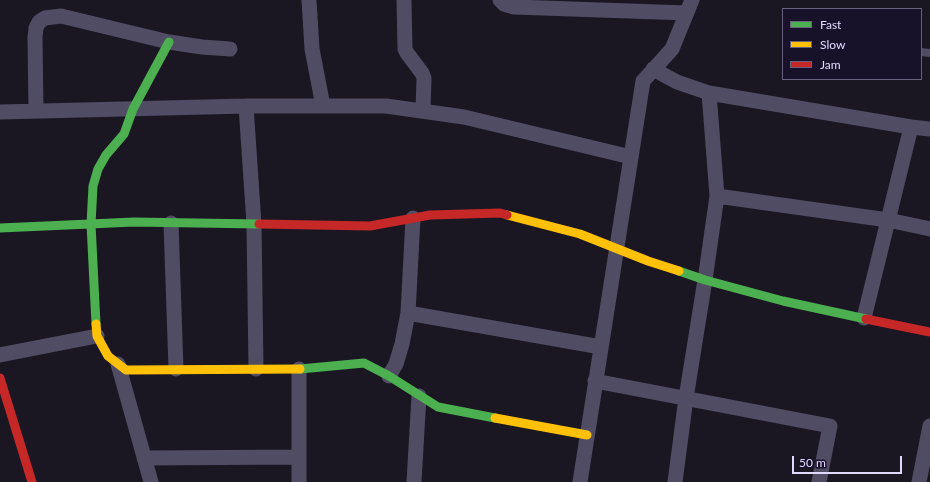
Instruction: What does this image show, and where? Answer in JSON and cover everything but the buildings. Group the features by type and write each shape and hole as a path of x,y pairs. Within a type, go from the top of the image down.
{"street":[{"path":"309,0 312,49 323,106"},
{"path":"404,0 405,49 424,78 423,110"},
{"path":"500,0 504,4 514,7 586,5 690,7 672,49 642,81 580,482"},
{"path":"36,111 35,37 36,28 39,22 45,18 62,16 169,42 202,47 230,49"},
{"path":"169,42 133,109 124,134 106,155 98,169 93,186 91,224 97,336 108,356 126,370 299,369 364,363 389,376 438,407 587,435"},
{"path":"653,69 677,82 708,93 910,127 930,129"},
{"path":"675,482 686,398 717,196 708,93"},
{"path":"246,106 254,224 256,369"},
{"path":"0,112 246,106 386,106 423,110 479,120 631,157"},
{"path":"864,318 910,127"},
{"path":"717,196 888,220 930,228"},
{"path":"0,228 134,222 370,226 430,214 500,213 580,234 616,249 705,280 782,301 930,332"},
{"path":"389,376 396,364 400,351 408,313 413,218"},
{"path":"171,223 176,369"},
{"path":"408,313 601,347"},
{"path":"0,355 97,336"},
{"path":"118,364 152,482"},
{"path":"299,369 299,482"},
{"path":"0,378 32,482"},
{"path":"595,381 830,426 819,482"},
{"path":"414,482 419,396"},
{"path":"920,482 930,426"},
{"path":"144,458 299,457"}],"traffic: fast":[{"path":"96,324 91,224 93,186 98,169 106,155 124,134 133,109 169,42"},
{"path":"0,228 134,222 259,224"},
{"path":"679,271 705,280 783,301 866,319"},
{"path":"300,369 364,363 389,376 438,407 495,418"}],"traffic: slow":[{"path":"507,215 580,234 648,261 679,271"},
{"path":"96,324 97,336 108,356 126,370 300,369"},
{"path":"495,418 587,435"}],"traffic: jam":[{"path":"259,224 370,226 430,215 500,213 507,215"},
{"path":"866,319 930,332"},
{"path":"0,378 32,482"}]}
